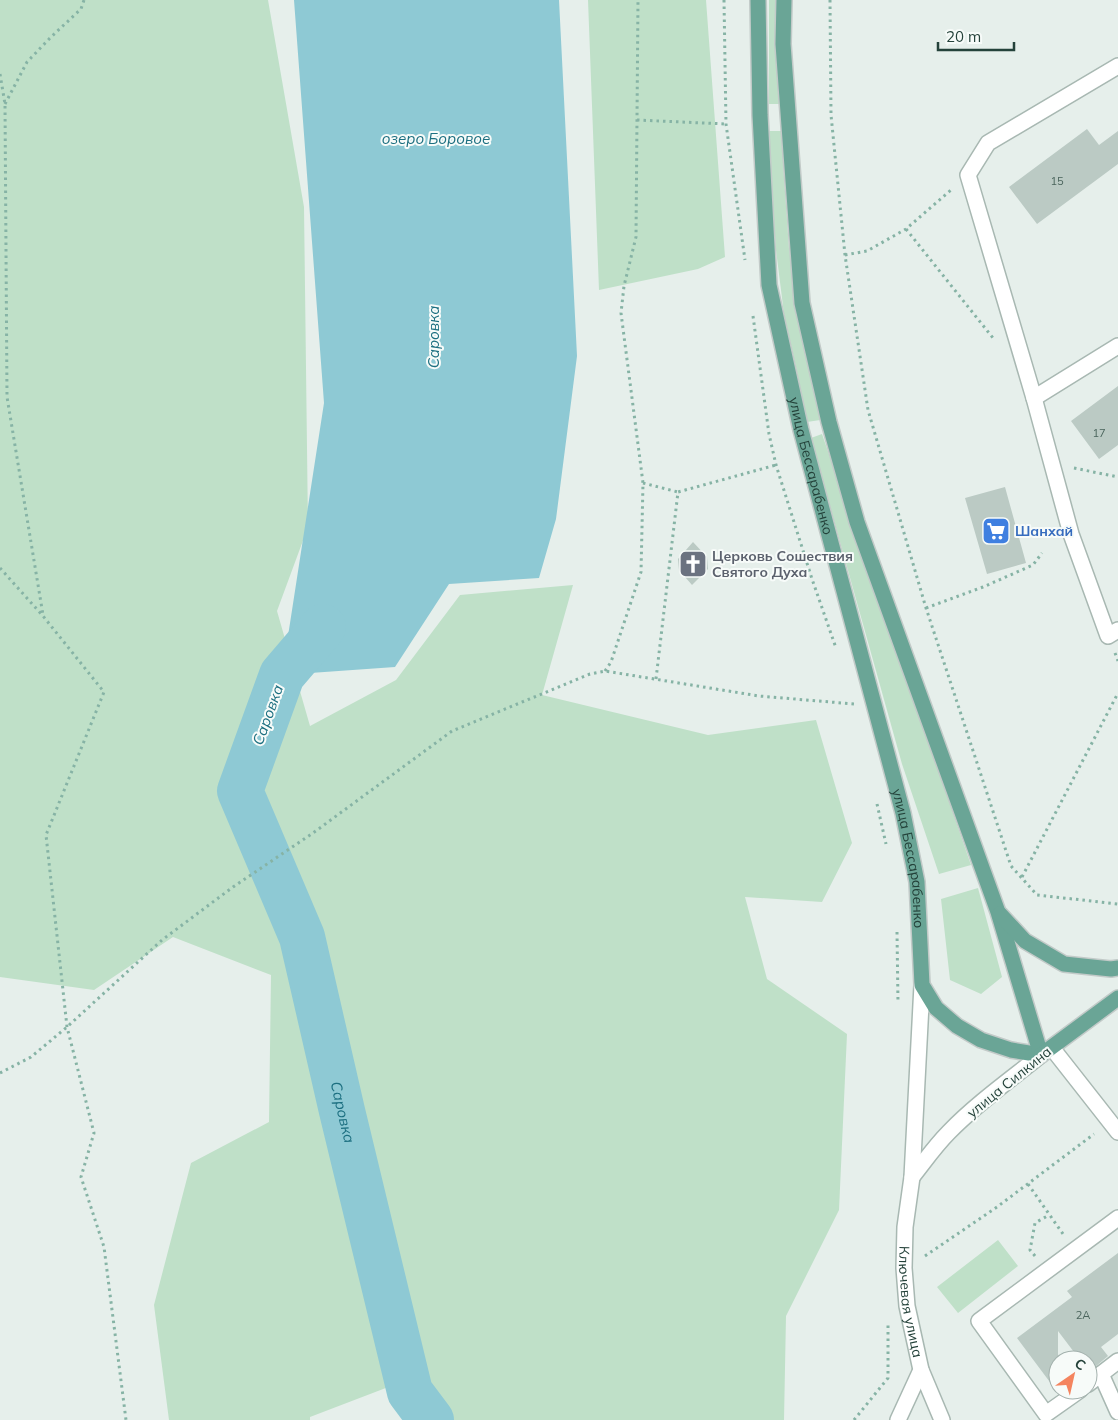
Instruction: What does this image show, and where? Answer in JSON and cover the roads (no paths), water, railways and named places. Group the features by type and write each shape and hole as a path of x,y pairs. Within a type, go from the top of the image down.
{"main road":[{"name":"улица Бессарабенко","path":"758,0 760,115 769,285 801,430 903,813 917,882 922,985 936,1008 957,1026 981,1040 1003,1047 1047,1051 857,522 829,422 802,303 783,44 784,0"},
{"name":"улица Бессарабенко","path":"998,912 1025,941 1064,964 1111,969 1118,968"},
{"name":"улица Силкина","path":"1047,1051 1118,998"}],"street":[{"path":"1118,66 988,143 968,175 1034,398 1071,534 1108,636 1118,630"},
{"path":"1034,398 1118,346"},
{"name":"улица Бессарабенко","path":"912,1178 922,985"},
{"path":"1047,1051 1118,1132"},
{"name":"улица Силкина","path":"912,1178 932,1150 950,1131 993,1093 1047,1051"},
{"name":"Ключевая улица","path":"912,1178 905,1228 904,1268 907,1306 921,1370 942,1420"},
{"path":"1066,1400 1046,1414 979,1321 1118,1218"},
{"path":"1098,1376 1118,1361"},
{"path":"898,1420 921,1370"},
{"path":"1101,1374 1118,1412"}],"water":[{"name":"озеро Боровое","path":"294,0 559,0 577,356 556,519 539,578 449,584 395,667 282,675 324,403"}],"waterway":[{"name":"Саровка","path":"323,627 282,675 240,791 302,937 410,1392 431,1420"}],"place":[{"name":"Шанхай","path":"996,531"},
{"name":"Церковь Сошествия Святого Духа","path":"693,564"}]}
